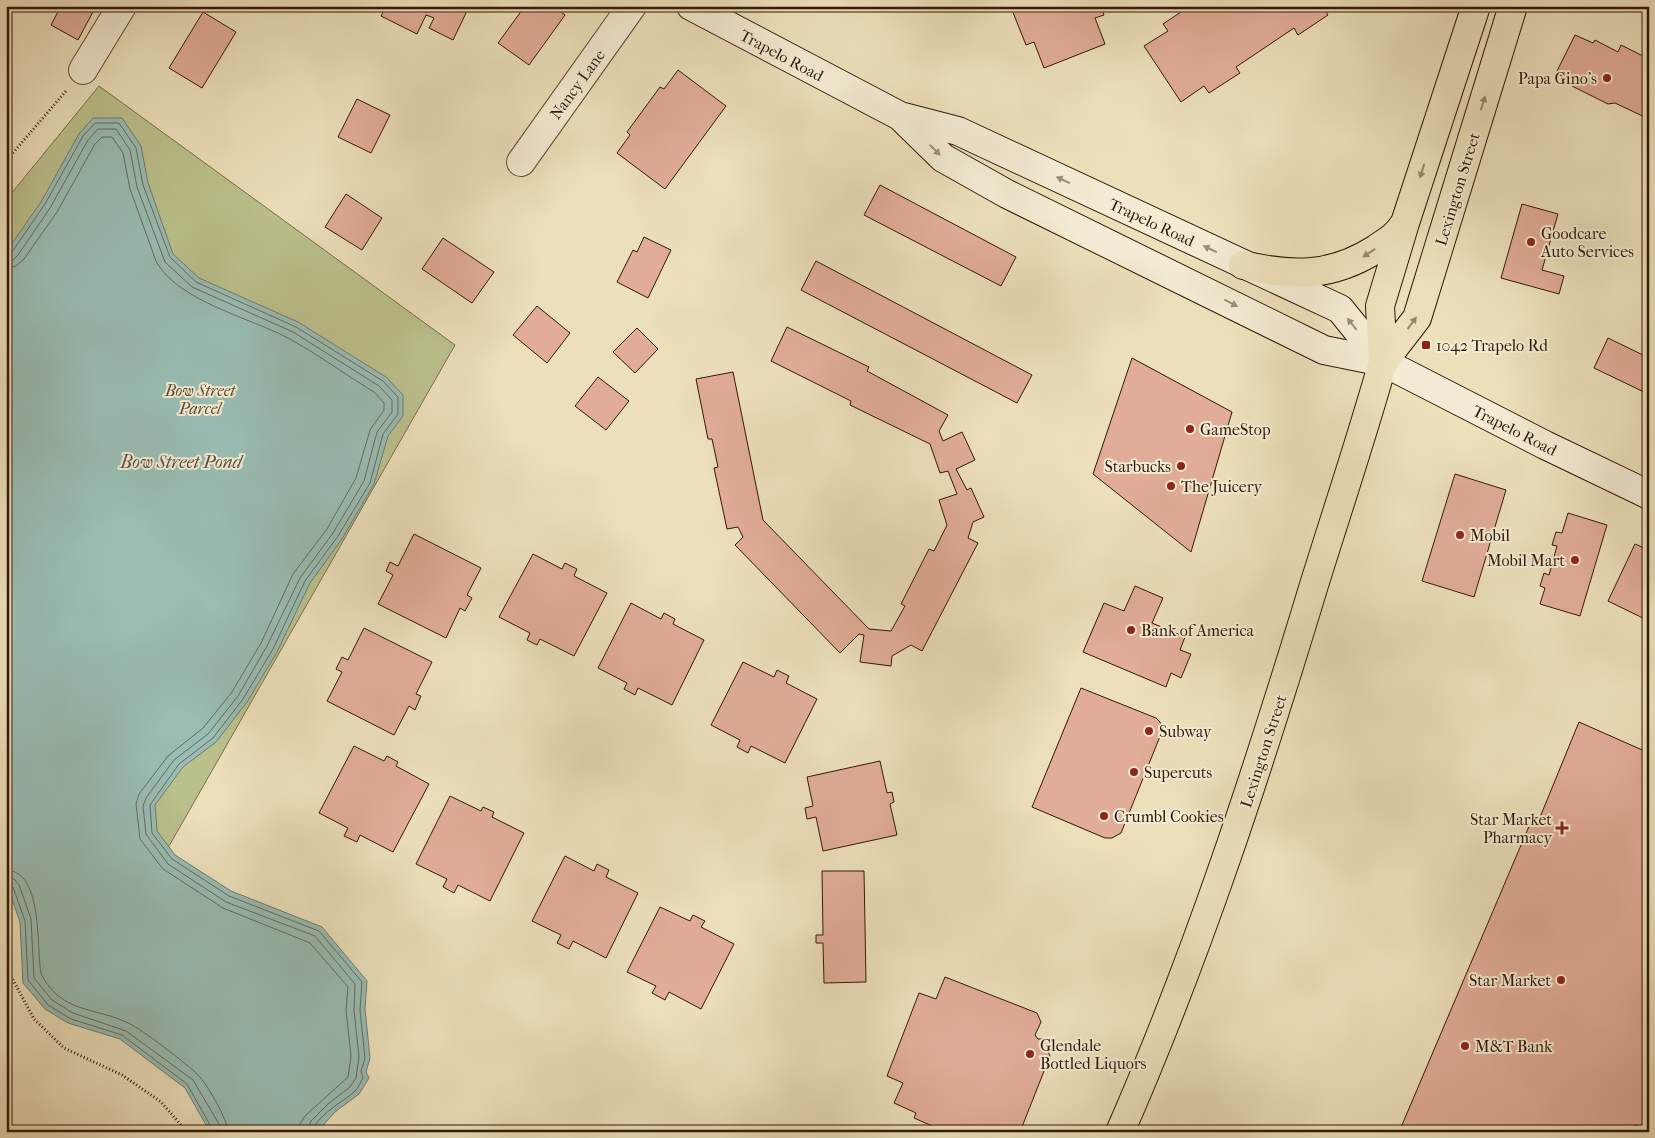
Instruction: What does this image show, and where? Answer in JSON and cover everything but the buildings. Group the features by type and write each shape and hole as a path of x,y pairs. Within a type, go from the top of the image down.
{"main road":[{"path":"83,70 122,6"},
{"name":"Nancy Lane","path":"521,162 632,6"},
{"name":"Lexington Street","path":"1120,1132 1139,1089 1238,830 1382,362 1380,306 1405,222 1476,6"},
{"name":"Lexington Street","path":"1382,362 1417,318 1513,6"},
{"name":"Trapelo Road","path":"694,7 900,116 958,131 1340,309 1382,362"},
{"name":"Trapelo Road","path":"900,116 943,158 1007,194 1324,350 1382,362 1545,445 1649,495"},
{"path":"1243,265 1284,273 1326,272 1362,258 1399,234 1405,222"}],"path":[{"path":"6,161 83,70"},
{"path":"6,967 34,1019 64,1048 122,1075 161,1102 186,1132"}],"green space":[{"name":"Bow Street Pond","path":"99,86 455,345 169,846 6,812 6,200"}],"water":[{"name":"Bow Street Pond","path":"93,118 122,118 141,146 148,183 173,254 199,278 298,322 386,377 403,395 403,416 388,436 374,484 342,539 310,583 277,652 247,702 216,742 183,767 155,805 157,831 175,855 231,891 322,927 367,981 365,1009 370,1058 366,1072 369,1078 359,1094 335,1112 317,1132 210,1132 185,1088 120,1039 68,1023 45,1009 23,983 20,922 6,882 6,252 41,202 79,134"}],"place":[{"name":"Papa Gino's","path":"1607,78"},
{"name":"Goodcare Auto Services","path":"1531,242"},
{"name":"1042 Trapelo Rd","path":"1426,345"},
{"name":"GameStop","path":"1190,429"},
{"name":"Starbucks","path":"1181,466"},
{"name":"The Juicery","path":"1171,486"},
{"name":"Mobil","path":"1460,535"},
{"name":"Mobil Mart","path":"1575,560"},
{"name":"Bank of America","path":"1131,630"},
{"name":"Subway","path":"1149,731"},
{"name":"Supercuts","path":"1134,772"},
{"name":"Crumbl Cookies","path":"1104,816"},
{"name":"Star Market Pharmacy","path":"1562,828"},
{"name":"Star Market","path":"1561,980"},
{"name":"M&T Bank","path":"1465,1046"},
{"name":"Glendale Bottled Liquors","path":"1030,1054"}],"park label":[{"name":"Bow Street Parcel","path":"200,399"}]}
